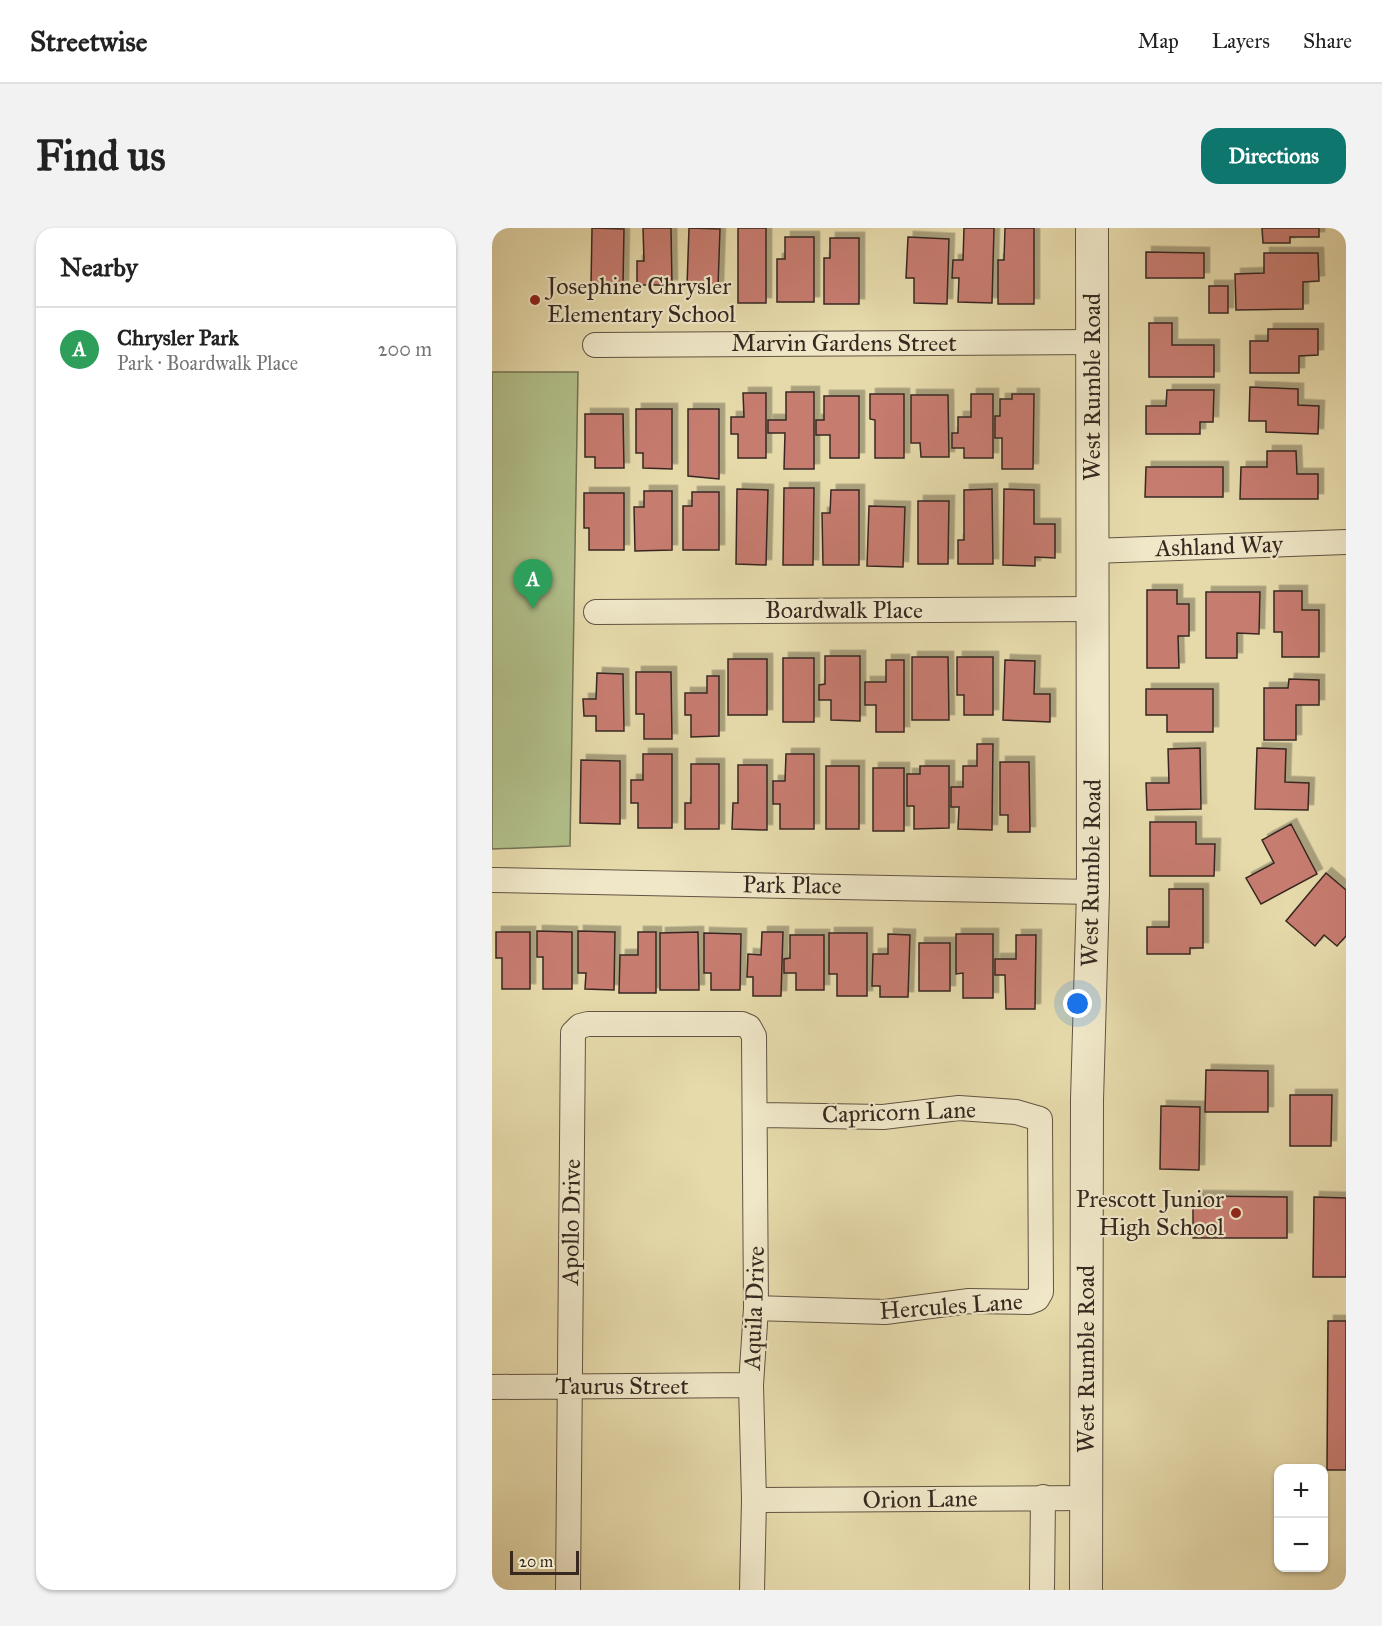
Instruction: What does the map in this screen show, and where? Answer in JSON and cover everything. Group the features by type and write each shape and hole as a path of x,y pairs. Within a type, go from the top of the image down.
{"street":[{"name":"West Rumble Road","path":"1086,1590 1087,1112 1093,892 1092,228"},
{"name":"Marvin Gardens Street","path":"595,345 1092,342"},
{"name":"Ashland Way","path":"1092,551 1346,542"},
{"name":"Boardwalk Place","path":"596,612 1093,609"},
{"name":"Park Place","path":"492,880 1093,892"},
{"name":"Apollo Drive","path":"568,1590 573,1033 580,1026 588,1024 742,1024 749,1028"},
{"name":"Aquila Drive","path":"749,1028 754,1036 756,1115 756,1308 751,1385 754,1500 752,1590"},
{"name":"Capricorn Lane","path":"756,1115 883,1117 959,1108 1016,1112 1040,1119"},
{"name":"Hercules Lane","path":"756,1308 885,1312 969,1301 1029,1302 1037,1299 1041,1292 1040,1119"},
{"name":"Taurus Street","path":"492,1387 751,1385"},
{"path":"1042,1590 1048,1498"},
{"name":"Orion Lane","path":"754,1500 1086,1498"}],"green space":[{"path":"492,372 578,372 570,846 492,849"}],"building":[{"path":"592,228 624,229 623,286 591,286"},
{"path":"643,228 671,228 672,285 637,285 637,261 644,261"},
{"path":"689,228 720,229 718,287 687,286"},
{"path":"738,228 766,228 766,303 738,303"},
{"path":"964,228 994,228 992,303 958,302 959,278 952,278 953,260 963,260"},
{"path":"1005,228 1034,228 1034,304 998,304 998,260 1004,260"},
{"path":"1262,228 1319,228 1319,237 1290,237 1290,243 1263,243"},
{"path":"785,237 814,237 814,302 777,302 777,259 785,259"},
{"path":"908,237 949,239 947,304 914,303 914,278 906,278"},
{"path":"830,238 859,238 859,304 824,304 824,258 830,258"},
{"path":"1146,252 1204,253 1204,278 1146,278"},
{"path":"1264,253 1318,253 1319,281 1303,282 1303,309 1236,310 1235,274 1264,273"},
{"path":"1209,286 1228,286 1228,313 1209,313"},
{"path":"1149,323 1172,323 1172,345 1214,345 1214,377 1149,377"},
{"path":"1268,329 1318,329 1318,355 1299,356 1299,373 1250,373 1250,341 1268,341"},
{"path":"1250,387 1298,389 1298,405 1319,406 1318,434 1266,432 1266,421 1249,421"},
{"path":"1167,390 1214,390 1213,422 1200,422 1200,434 1146,434 1146,406 1166,406"},
{"path":"786,392 814,392 814,469 784,469 785,433 768,433 768,420 786,420"},
{"path":"743,393 766,393 766,458 738,458 738,434 731,434 731,417 744,417"},
{"path":"870,394 904,394 904,458 875,458 875,420 870,419"},
{"path":"971,394 993,394 993,458 964,458 964,448 952,448 952,433 958,433 958,417 971,417"},
{"path":"1012,394 1034,394 1033,469 1002,469 1002,438 995,438 995,416 1000,416 1000,399 1012,399"},
{"path":"911,395 948,395 949,457 921,457 920,443 911,443"},
{"path":"824,396 859,396 859,458 830,458 830,435 816,435 816,420 824,420"},
{"path":"636,409 672,409 672,469 643,468 643,453 636,453"},
{"path":"688,409 719,409 719,479 688,476"},
{"path":"585,414 623,414 624,468 595,468 595,457 585,457"},
{"path":"1267,451 1296,451 1297,474 1318,474 1318,499 1240,499 1241,467 1267,467"},
{"path":"1146,467 1223,467 1223,497 1145,497"},
{"path":"784,488 814,488 813,565 783,565"},
{"path":"737,489 768,490 766,565 736,564"},
{"path":"992,489 993,564 958,564 958,540 964,540 964,490"},
{"path":"1004,489 1034,490 1034,524 1055,524 1055,558 1035,557 1035,566 1003,565"},
{"path":"831,490 859,490 859,565 823,565 822,513 830,513"},
{"path":"644,491 672,491 672,550 635,551 634,507 644,507"},
{"path":"692,492 719,492 719,550 683,550 683,506 692,506"},
{"path":"584,493 624,493 624,550 589,550 589,528 584,528"},
{"path":"918,501 949,501 948,564 918,564"},
{"path":"869,506 905,507 903,567 867,566"},
{"path":"1147,590 1177,590 1177,604 1189,604 1189,636 1178,636 1179,668 1147,668"},
{"path":"1274,591 1302,591 1302,610 1319,610 1319,657 1282,657 1282,632 1274,632"},
{"path":"1206,592 1260,592 1259,634 1237,633 1237,658 1206,658"},
{"path":"825,656 860,656 860,721 831,720 831,700 819,700 819,685 825,684"},
{"path":"912,657 948,657 949,720 912,720"},
{"path":"957,657 993,657 993,715 964,715 964,695 957,695"},
{"path":"783,658 814,658 814,722 783,722"},
{"path":"728,659 767,659 767,715 728,715"},
{"path":"886,660 904,660 904,732 876,732 876,705 865,705 865,682 886,682"},
{"path":"1005,660 1035,661 1034,694 1050,694 1050,722 1003,720"},
{"path":"636,672 671,672 672,739 644,739 644,714 636,714"},
{"path":"597,673 623,674 624,731 596,731 596,716 584,716 583,699 596,699"},
{"path":"707,676 719,676 719,736 691,737 691,715 685,715 685,693 707,693"},
{"path":"1289,679 1319,680 1319,705 1296,705 1296,740 1264,740 1264,688 1288,688"},
{"path":"1146,689 1213,689 1213,732 1167,732 1167,715 1146,715"},
{"path":"977,744 993,744 992,830 958,829 959,807 951,807 951,787 963,787 963,766 977,766"},
{"path":"1200,748 1201,809 1147,810 1146,783 1169,783 1168,749"},
{"path":"1257,748 1286,749 1285,782 1309,783 1308,810 1255,809"},
{"path":"643,754 672,754 672,828 638,828 638,803 631,803 631,780 643,780"},
{"path":"786,754 814,754 814,829 780,829 780,804 773,804 773,781 785,781"},
{"path":"581,760 620,761 620,824 580,823"},
{"path":"1000,762 1029,762 1030,832 1008,832 1008,815 1000,815"},
{"path":"691,764 719,764 719,829 685,829 685,803 691,803"},
{"path":"738,765 767,765 767,830 732,829 733,803 738,803"},
{"path":"826,766 859,766 859,829 826,829"},
{"path":"920,766 949,766 949,828 914,829 914,806 907,806 907,774 920,774"},
{"path":"873,768 904,768 904,831 873,831"},
{"path":"1150,822 1196,822 1196,844 1215,844 1214,876 1150,876"},
{"path":"1291,824 1317,874 1261,904 1246,878 1274,863 1262,840"},
{"path":"1326,873 1346,890 1346,936 1337,946 1324,935 1315,946 1286,921"},
{"path":"1169,889 1203,889 1203,948 1190,948 1190,954 1147,954 1147,927 1169,927"},
{"path":"537,931 572,932 572,989 543,989 543,957 537,957"},
{"path":"578,931 615,932 614,990 585,989 586,973 578,973"},
{"path":"496,932 530,932 530,989 502,989 502,958 496,958"},
{"path":"638,932 656,932 656,993 619,993 620,955 638,955"},
{"path":"698,932 699,990 660,990 660,933"},
{"path":"762,932 783,932 781,996 753,996 753,977 747,977 748,954 761,955"},
{"path":"704,933 741,934 740,990 711,990 711,973 704,973"},
{"path":"829,933 867,933 867,996 837,996 837,974 829,974"},
{"path":"888,934 910,935 908,997 880,997 880,986 872,986 873,954 888,954"},
{"path":"956,934 993,934 993,998 963,998 963,973 956,974"},
{"path":"790,935 824,935 824,990 796,990 796,973 784,973 784,959 790,958"},
{"path":"1016,935 1036,935 1035,1009 1006,1009 1005,975 995,975 995,959 1016,959"},
{"path":"919,943 950,943 950,991 919,991"},
{"path":"1206,1070 1268,1071 1268,1112 1205,1112"},
{"path":"1290,1095 1332,1095 1331,1146 1290,1146"},
{"path":"1161,1106 1200,1107 1199,1170 1160,1169"},
{"path":"1193,1196 1287,1197 1287,1238 1193,1238"},
{"path":"1314,1197 1346,1198 1346,1277 1313,1277"},
{"path":"1328,1321 1346,1321 1346,1470 1328,1470"}],"place":[{"name":"Josephine Chrysler Elementary School","path":"535,300"},
{"name":"Chrysler Park","path":"533,609"},
{"name":"Prescott Junior High School","path":"1236,1213"}]}
